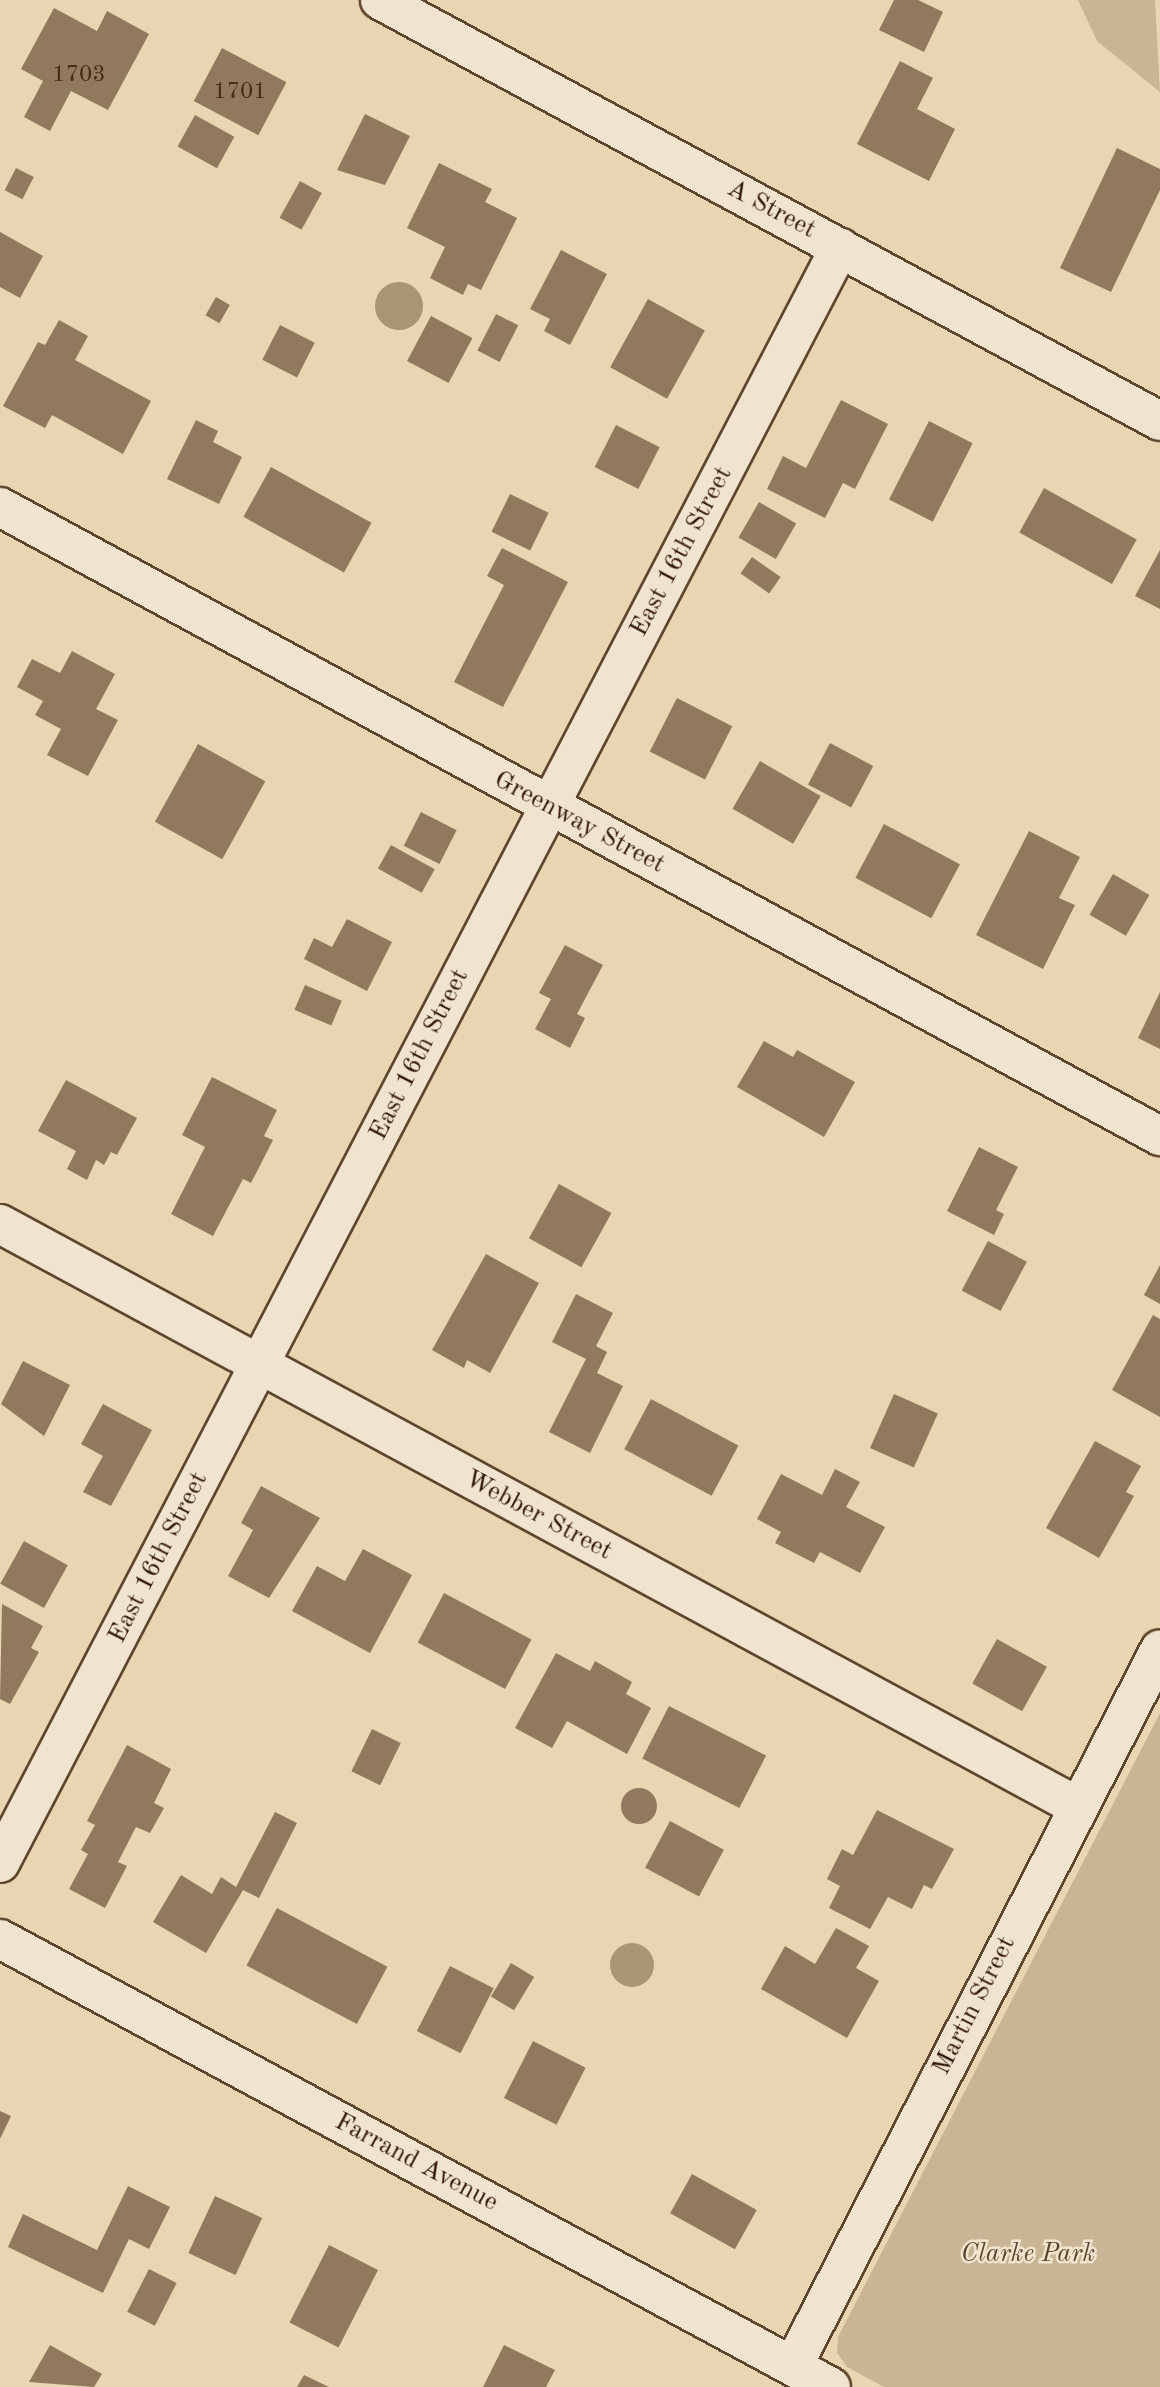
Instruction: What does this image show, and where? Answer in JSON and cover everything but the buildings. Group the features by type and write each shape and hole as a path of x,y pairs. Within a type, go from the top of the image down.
{"street":[{"name":"A Street","path":"380,0 1160,421"},
{"name":"East 16th Street","path":"0,1863 840,247"},
{"name":"Greenway Street","path":"0,507 549,808 1160,1136"},
{"name":"Webber Street","path":"0,1224 1077,1806"},
{"name":"Martin Street","path":"793,2366 1160,1648"},
{"name":"Farrand Avenue","path":"0,1939 831,2387"}],"green space":[{"path":"1078,0 1155,0 1160,92 1097,41"},
{"name":"Clarke Park","path":"1160,1713 1160,2387 884,2387 847,2367 837,2353 838,2337"}],"shaded area":[{"path":"399,282 416,289 423,306 416,323 399,330 382,323 375,306 382,289"},
{"path":"632,1943 641,1944 648,1949 653,1956 653,1974 648,1981 641,1986 632,1987 623,1986 616,1981 611,1974 610,1965 611,1956 616,1949 623,1944"}]}
